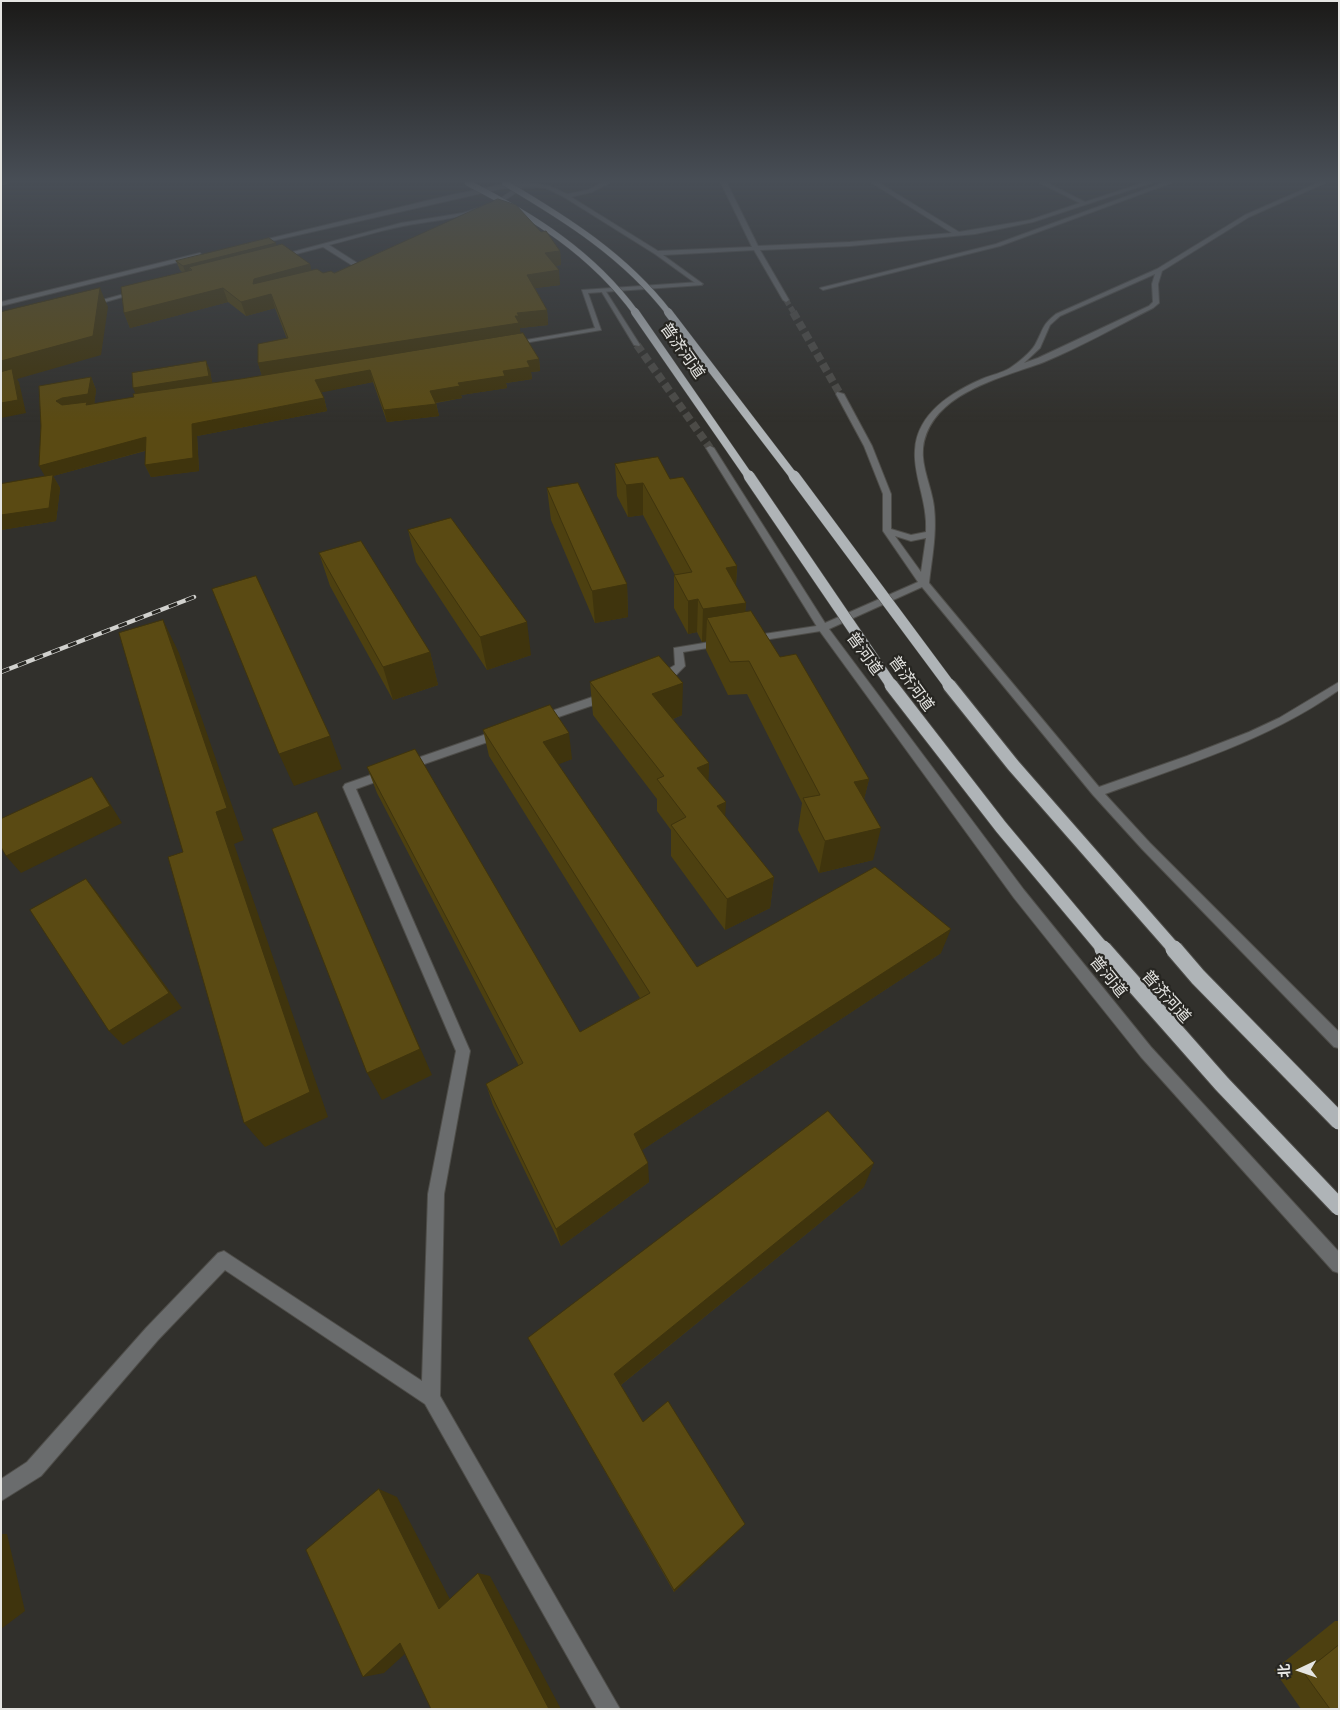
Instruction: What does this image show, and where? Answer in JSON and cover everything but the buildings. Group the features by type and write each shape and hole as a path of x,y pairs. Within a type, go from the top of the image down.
{"highway":[{"name":"普济河道","path":"591,263 612,282 654,338 897,694 1028,862 1122,972 1266,1133 1339,1207"},
{"name":"普济河道","path":"621,263 656,296 799,483 949,685 1013,765 1198,976 1339,1121"}],"street":[{"path":"1,304 171,263"},
{"path":"344,274 362,269 352,263"},
{"path":"505,344 599,329 584,291 700,284 671,263"},
{"path":"764,263 786,300"},
{"path":"823,288 926,263"},
{"path":"1013,368 1038,347 1047,324 1058,315 1159,270 1171,263"},
{"path":"924,583 931,534 930,508 919,450 928,422 949,401 964,391 1013,368 1041,360 1151,307 1156,303 1155,284 1159,270"},
{"path":"602,290 637,345"},
{"path":"87,305 144,291"},
{"path":"840,394 868,446 887,494 887,531 924,583 1097,792 1146,846 1339,1042"},
{"path":"642,684 672,673 680,666 678,650 823,628 710,448"},
{"path":"887,531 910,538 931,534"},
{"name":"普河道","path":"924,583 823,628 1019,894 1134,1037 1339,1265"},
{"path":"1097,792 1226,746 1290,719 1339,685"},
{"path":"532,722 615,693"},
{"path":"431,1398 436,1194 463,1051 348,787 514,729"},
{"path":"1,1491 34,1469 152,1334 224,1259 431,1398 609,1709"}],"tunnel":[{"path":"786,300 794,313"},
{"path":"793,312 840,394"},
{"path":"637,345 710,448"}],"railway":[{"path":"1,672 194,597"}]}
